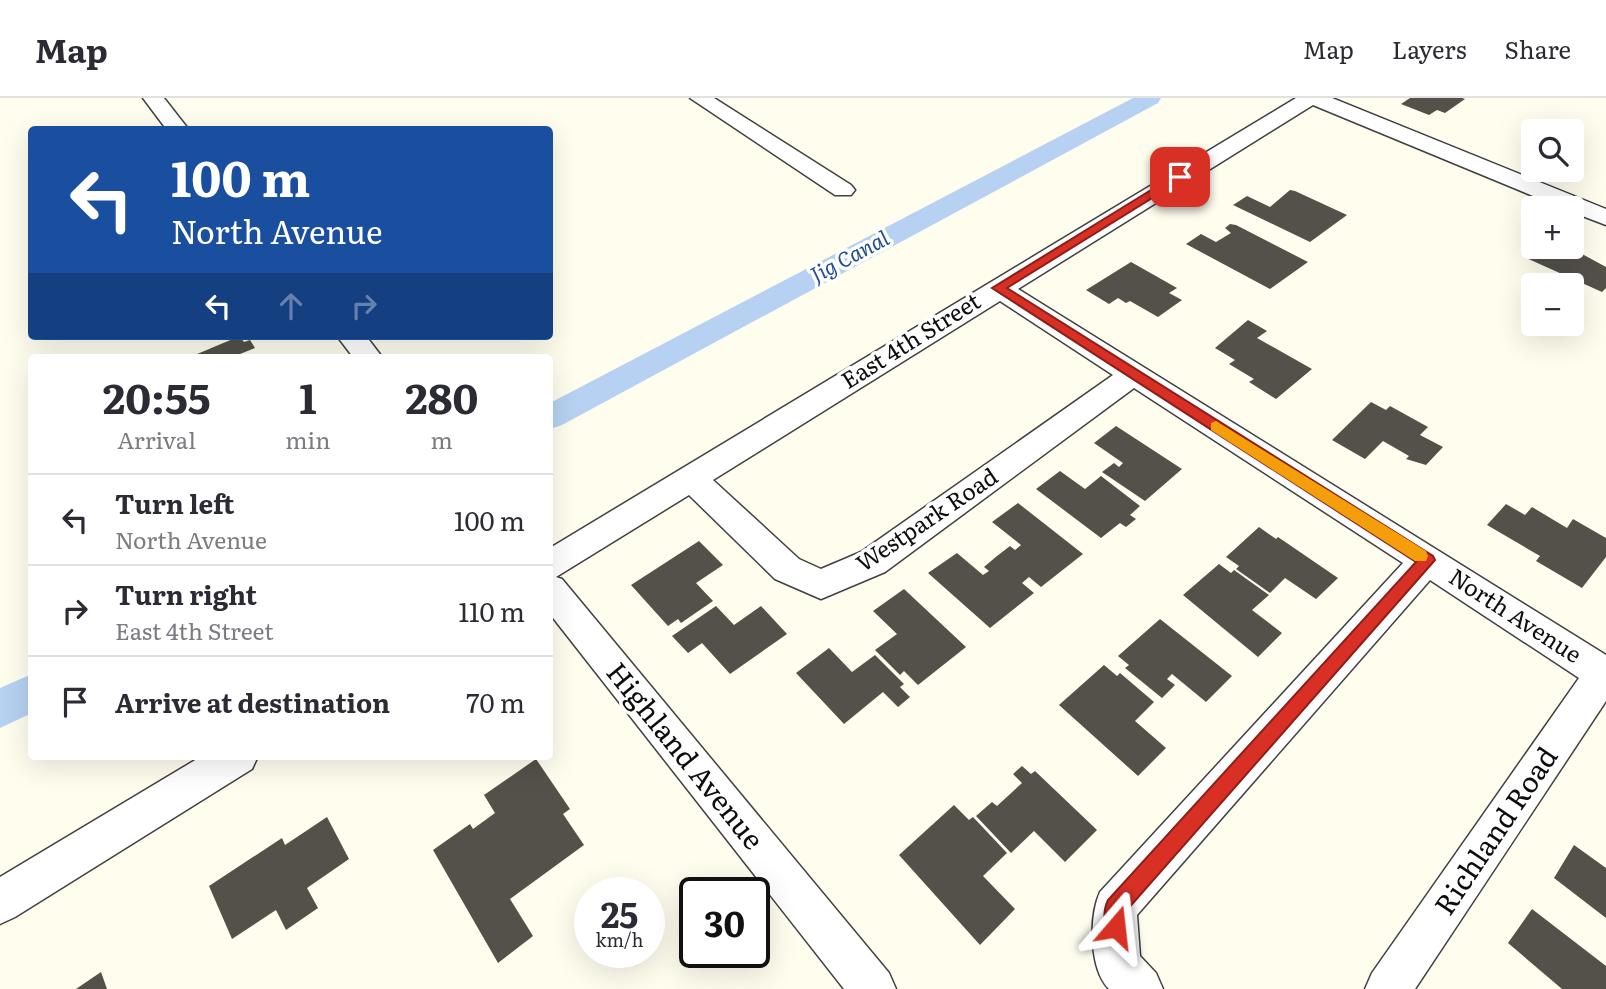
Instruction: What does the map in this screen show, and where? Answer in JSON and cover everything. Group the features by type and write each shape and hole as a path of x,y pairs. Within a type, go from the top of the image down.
{"street":[{"path":"153,98 176,126"},
{"path":"700,98 843,190"},
{"path":"1312,98 1606,218"},
{"name":"East 4th Street","path":"553,563 1312,98"},
{"name":"North Avenue","path":"998,288 1605,674"},
{"path":"354,340 366,354"},
{"name":"Westpark Road","path":"690,477 787,569 821,585 873,562 1134,374"},
{"path":"1140,989 1118,967 1115,907 1427,560"},
{"name":"Highland Avenue","path":"553,593 873,989"},
{"name":"Richland Road","path":"1388,989 1605,674"},
{"path":"0,902 231,760"}],"building":[{"path":"1410,98 1465,99 1445,113 1437,110 1429,115 1401,104"},
{"path":"1290,190 1347,215 1310,242 1233,205 1247,196 1270,207"},
{"path":"1230,224 1308,262 1270,289 1186,244 1201,234 1216,242 1231,233 1225,228"},
{"path":"1584,255 1606,267 1606,288 1602,292 1584,284 1584,273 1560,273 1528,259 1584,259"},
{"path":"1131,262 1177,288 1169,293 1182,300 1158,317 1130,301 1126,303 1118,298 1109,304 1086,290"},
{"path":"1248,320 1267,331 1257,338 1312,369 1276,399 1249,382 1254,379 1229,364 1235,360 1215,348"},
{"path":"230,340 250,340 255,348 240,354 197,354"},
{"path":"1371,402 1386,410 1390,406 1428,427 1420,435 1443,447 1426,465 1406,459 1409,456 1383,441 1365,459 1332,440"},
{"path":"1116,426 1182,469 1145,501 1102,472 1114,463 1119,467 1123,463 1094,443"},
{"path":"1060,471 1085,489 1101,476 1140,506 1130,515 1136,519 1126,527 1120,523 1101,538 1036,489"},
{"path":"1018,503 1083,554 1041,587 1029,577 1022,583 1034,593 990,628 928,573 957,553 983,575 989,571 984,567 997,556 1010,546 1015,550 1021,545 992,522"},
{"path":"1506,504 1525,515 1532,507 1567,528 1573,519 1606,538 1606,557 1582,588 1536,561 1540,556 1487,525"},
{"path":"1259,527 1338,578 1316,599 1285,578 1270,593 1236,569 1239,566 1226,557"},
{"path":"699,541 723,565 696,583 713,601 681,623 678,619 668,626 631,585"},
{"path":"1219,564 1231,573 1234,570 1269,595 1252,610 1282,633 1258,657 1183,595"},
{"path":"904,589 966,647 918,685 904,671 900,675 875,650 897,634 873,611"},
{"path":"716,606 734,625 761,606 787,634 730,674 702,643 688,653 672,636"},
{"path":"1160,619 1232,676 1206,702 1172,674 1167,679 1175,685 1162,698 1125,668 1129,665 1118,656"},
{"path":"829,648 852,672 875,655 904,684 900,687 910,697 898,707 883,692 844,724 796,673"},
{"path":"1104,665 1117,676 1120,673 1154,702 1135,721 1166,748 1138,776 1059,705"},
{"path":"537,760 570,809 563,814 584,845 510,899 533,936 498,963 433,850 470,824 473,829 495,813 484,795"},
{"path":"1022,766 1031,774 1035,771 1097,830 1065,862 1034,831 1011,853 976,816 992,802 997,806 1022,783 1013,774"},
{"path":"954,805 969,820 973,817 1007,853 983,876 1015,909 980,945 899,855"},
{"path":"327,817 349,859 307,888 318,908 286,930 276,910 232,939 209,886 282,838 285,845"},
{"path":"1574,845 1606,868 1606,918 1554,878"},
{"path":"1532,909 1606,966 1606,989 1562,989 1508,943"},
{"path":"101,972 107,989 76,989"}],"waterway":[{"name":"Jig Canal","path":"553,415 1150,98"},
{"name":"Jig Canal","path":"0,709 28,694"}],"slow traffic":[{"path":"1216,426 1420,556"}],"route":[{"path":"1116,927 1115,907 1427,560 998,288 1180,177"}]}
